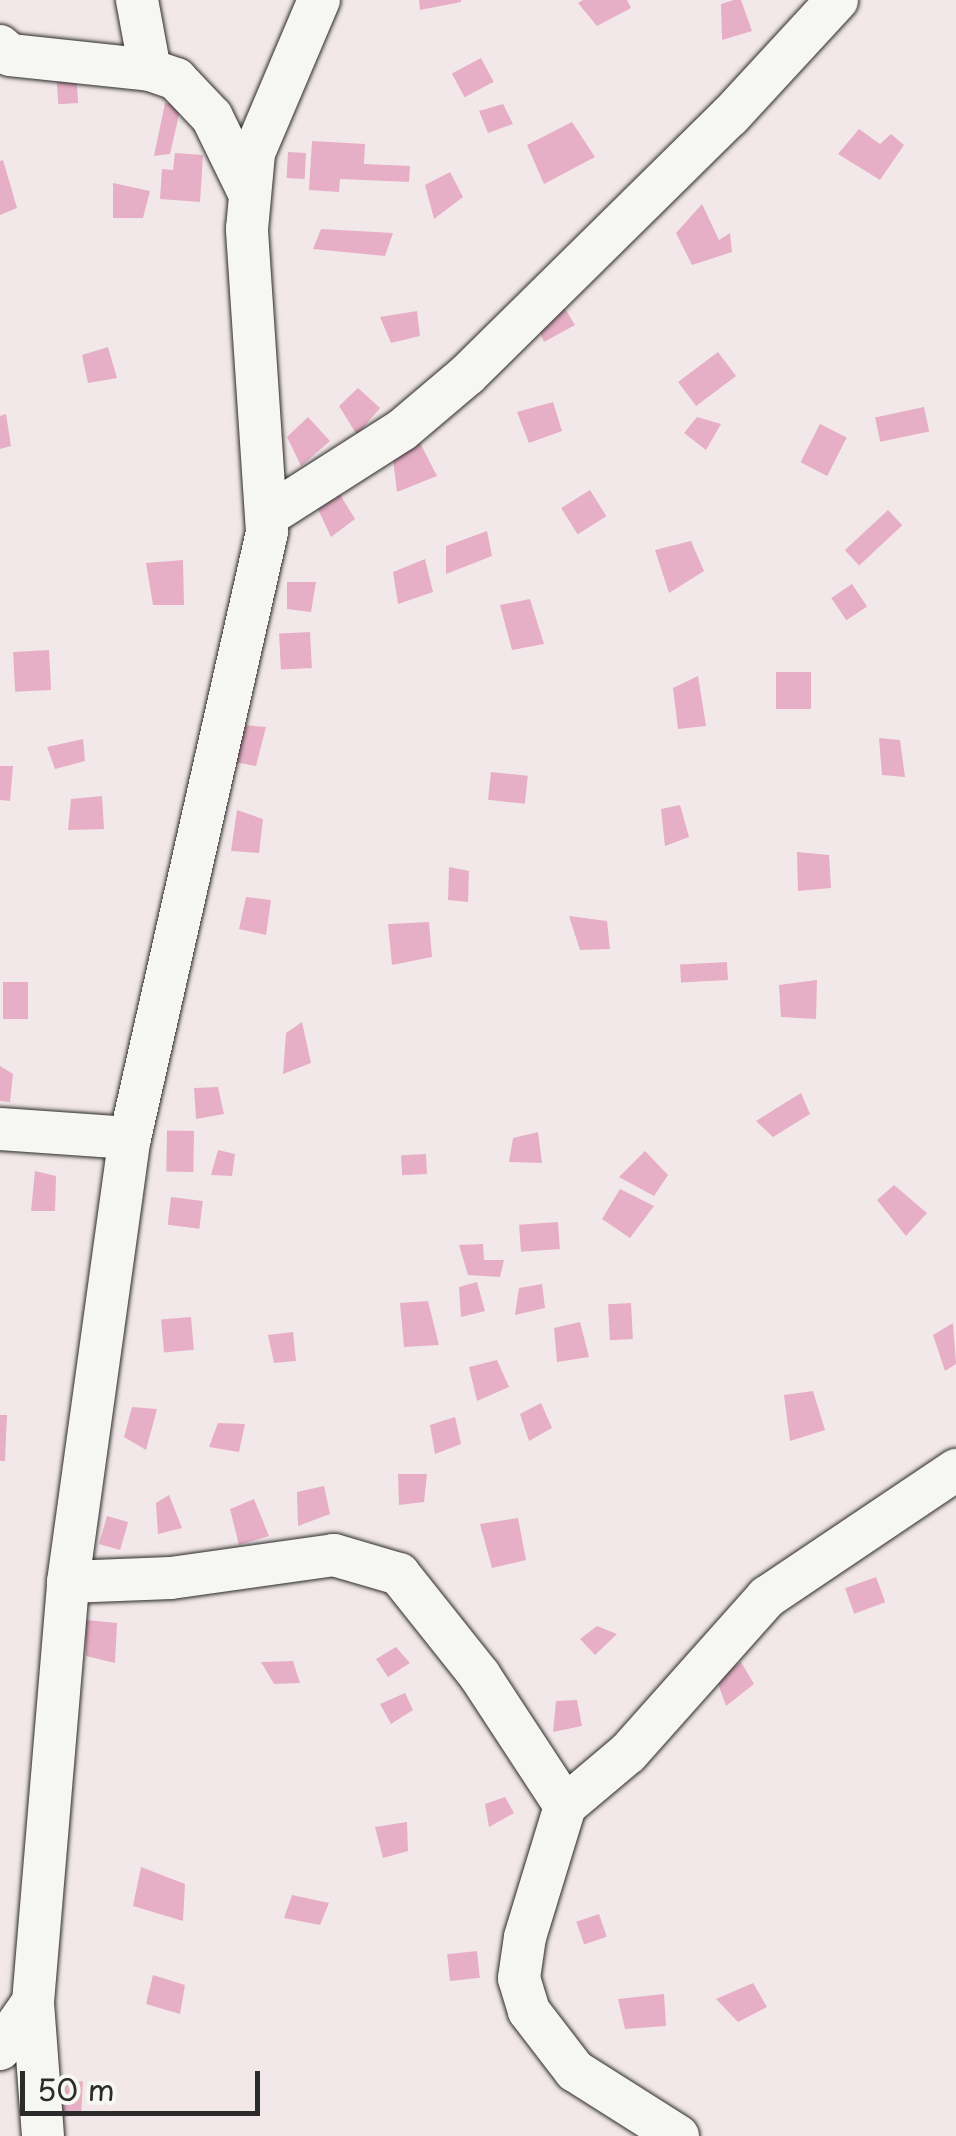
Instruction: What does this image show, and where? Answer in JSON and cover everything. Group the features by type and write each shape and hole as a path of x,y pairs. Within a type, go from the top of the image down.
{"street":[{"path":"137,0 150,70"},
{"path":"44,2136 33,2002 68,1582 130,1138 217,740 260,577 267,516 249,192 254,153 320,0"},
{"path":"267,516 402,430 468,374 730,116 837,0"},
{"path":"0,46 27,58 150,70 194,92 249,192"},
{"path":"0,1129 130,1138"},
{"path":"678,2136 575,2071 530,2011 519,1978 525,1937 566,1806 628,1753 767,1597 956,1470"},
{"path":"68,1582 171,1578 334,1554 399,1574 480,1676 566,1806"},
{"path":"0,2048 33,2002"}],"building":[{"path":"419,0 461,0 461,2 420,10"},
{"path":"627,0 631,8 597,26 578,3"},
{"path":"741,0 752,31 722,40 721,4"},
{"path":"481,58 494,82 465,97 452,73"},
{"path":"76,71 78,103 58,104 56,72"},
{"path":"165,103 181,106 170,154 154,156"},
{"path":"503,104 513,124 488,133 479,111"},
{"path":"572,122 595,157 544,184 527,145"},
{"path":"859,129 880,144 891,134 904,145 880,180 838,154"},
{"path":"312,141 365,144 364,164 410,166 409,182 340,179 339,192 309,190"},
{"path":"288,152 306,153 305,179 287,178"},
{"path":"175,153 203,155 200,202 160,199 162,169 173,170"},
{"path":"3,160 17,208 0,215 0,161"},
{"path":"450,172 463,197 434,219 425,185"},
{"path":"113,183 150,191 143,218 113,218"},
{"path":"702,204 719,240 730,233 732,252 692,265 676,233"},
{"path":"321,229 393,233 385,256 313,249"},
{"path":"556,294 575,325 544,342 531,312"},
{"path":"417,311 420,336 391,343 380,317"},
{"path":"108,347 117,378 88,383 82,355"},
{"path":"718,352 736,376 696,406 678,382"},
{"path":"358,388 380,408 357,435 339,406"},
{"path":"553,402 562,431 529,443 517,412"},
{"path":"924,407 929,431 880,442 875,417"},
{"path":"6,414 11,446 0,449 0,416"},
{"path":"308,417 330,441 301,466 287,437"},
{"path":"697,417 721,424 706,450 684,433"},
{"path":"820,424 847,438 827,476 800,462"},
{"path":"416,435 437,476 397,492 392,450"},
{"path":"590,490 606,516 578,534 561,508"},
{"path":"339,493 355,519 331,537 317,507"},
{"path":"888,510 902,525 859,566 845,550"},
{"path":"487,531 492,556 446,574 446,546"},
{"path":"691,541 704,571 669,593 655,550"},
{"path":"425,559 433,592 398,604 393,572"},
{"path":"183,560 184,605 153,605 146,563"},
{"path":"287,582 316,582 311,612 287,609"},
{"path":"852,584 867,606 846,620 831,598"},
{"path":"530,599 544,644 512,650 500,605"},
{"path":"310,632 312,668 281,670 279,634"},
{"path":"49,650 51,690 15,692 13,652"},
{"path":"776,672 811,672 811,709 776,709"},
{"path":"698,676 706,726 678,729 673,688"},
{"path":"232,724 266,727 256,766 224,760"},
{"path":"879,738 900,740 905,777 882,775"},
{"path":"83,739 85,761 55,769 47,747"},
{"path":"0,766 13,766 10,801 0,800"},
{"path":"491,772 528,776 525,804 488,800"},
{"path":"102,796 104,829 68,830 71,799"},
{"path":"680,805 689,837 665,846 661,809"},
{"path":"237,810 263,819 259,853 231,851"},
{"path":"797,852 829,855 831,888 798,891"},
{"path":"449,867 469,871 468,902 448,900"},
{"path":"246,897 271,900 266,935 239,929"},
{"path":"569,916 607,921 610,949 580,950"},
{"path":"429,922 432,957 392,965 388,924"},
{"path":"727,962 728,980 681,982 680,964"},
{"path":"817,980 816,1019 781,1017 779,985"},
{"path":"3,982 28,982 28,1019 3,1019"},
{"path":"302,1022 311,1063 283,1074 286,1033"},
{"path":"0,1066 13,1074 10,1102 0,1101"},
{"path":"218,1087 224,1114 196,1119 194,1088"},
{"path":"801,1093 810,1114 773,1137 756,1121"},
{"path":"167,1131 194,1131 193,1172 166,1172"},
{"path":"538,1132 542,1163 509,1162 513,1138"},
{"path":"218,1150 235,1154 232,1176 211,1175"},
{"path":"645,1151 668,1175 654,1196 619,1177"},
{"path":"426,1154 427,1174 402,1175 401,1155"},
{"path":"35,1171 56,1176 55,1211 31,1211"},
{"path":"894,1185 927,1213 906,1236 877,1200"},
{"path":"620,1189 654,1206 630,1238 602,1219"},
{"path":"171,1197 203,1201 199,1229 168,1225"},
{"path":"558,1222 560,1249 521,1252 519,1225"},
{"path":"483,1244 484,1260 504,1260 500,1277 468,1275 459,1245"},
{"path":"477,1282 485,1311 461,1317 459,1287"},
{"path":"542,1284 545,1308 515,1315 519,1288"},
{"path":"428,1301 439,1345 404,1347 400,1303"},
{"path":"631,1303 633,1339 610,1340 608,1304"},
{"path":"191,1317 194,1350 164,1352 161,1320"},
{"path":"580,1322 589,1357 557,1362 554,1328"},
{"path":"953,1323 956,1364 945,1371 933,1335"},
{"path":"293,1332 296,1361 274,1363 268,1335"},
{"path":"497,1360 509,1387 477,1401 469,1367"},
{"path":"813,1391 825,1430 790,1441 784,1395"},
{"path":"541,1403 552,1428 529,1441 520,1414"},
{"path":"132,1407 157,1409 146,1450 124,1437"},
{"path":"0,1415 7,1415 5,1461 0,1461"},
{"path":"455,1417 461,1444 435,1454 430,1425"},
{"path":"218,1423 245,1424 239,1452 209,1447"},
{"path":"398,1474 427,1474 424,1502 399,1505"},
{"path":"324,1486 330,1514 298,1526 297,1492"},
{"path":"169,1495 182,1528 158,1534 156,1503"},
{"path":"254,1499 269,1536 239,1545 230,1509"},
{"path":"107,1516 128,1522 120,1550 99,1544"},
{"path":"518,1518 526,1560 492,1568 480,1524"},
{"path":"876,1577 885,1602 854,1614 845,1588"},
{"path":"86,1620 117,1623 115,1663 86,1656"},
{"path":"597,1626 617,1634 595,1655 580,1639"},
{"path":"396,1647 410,1663 388,1677 376,1659"},
{"path":"293,1661 300,1683 274,1684 261,1662"},
{"path":"741,1662 754,1684 726,1706 716,1678"},
{"path":"405,1693 413,1710 391,1724 380,1704"},
{"path":"577,1700 582,1726 553,1732 556,1701"},
{"path":"505,1797 514,1813 489,1827 485,1804"},
{"path":"407,1822 408,1851 383,1858 375,1827"},
{"path":"141,1867 185,1884 183,1921 133,1906"},
{"path":"292,1895 329,1903 320,1925 284,1918"},
{"path":"599,1914 607,1937 584,1945 576,1922"},
{"path":"477,1951 480,1978 450,1981 447,1954"},
{"path":"153,1975 185,1985 180,2014 146,2004"},
{"path":"753,1983 767,2007 738,2022 716,1999"},
{"path":"664,1994 666,2026 625,2029 618,1999"},
{"path":"83,2081 81,2115 49,2118 48,2085"}]}
